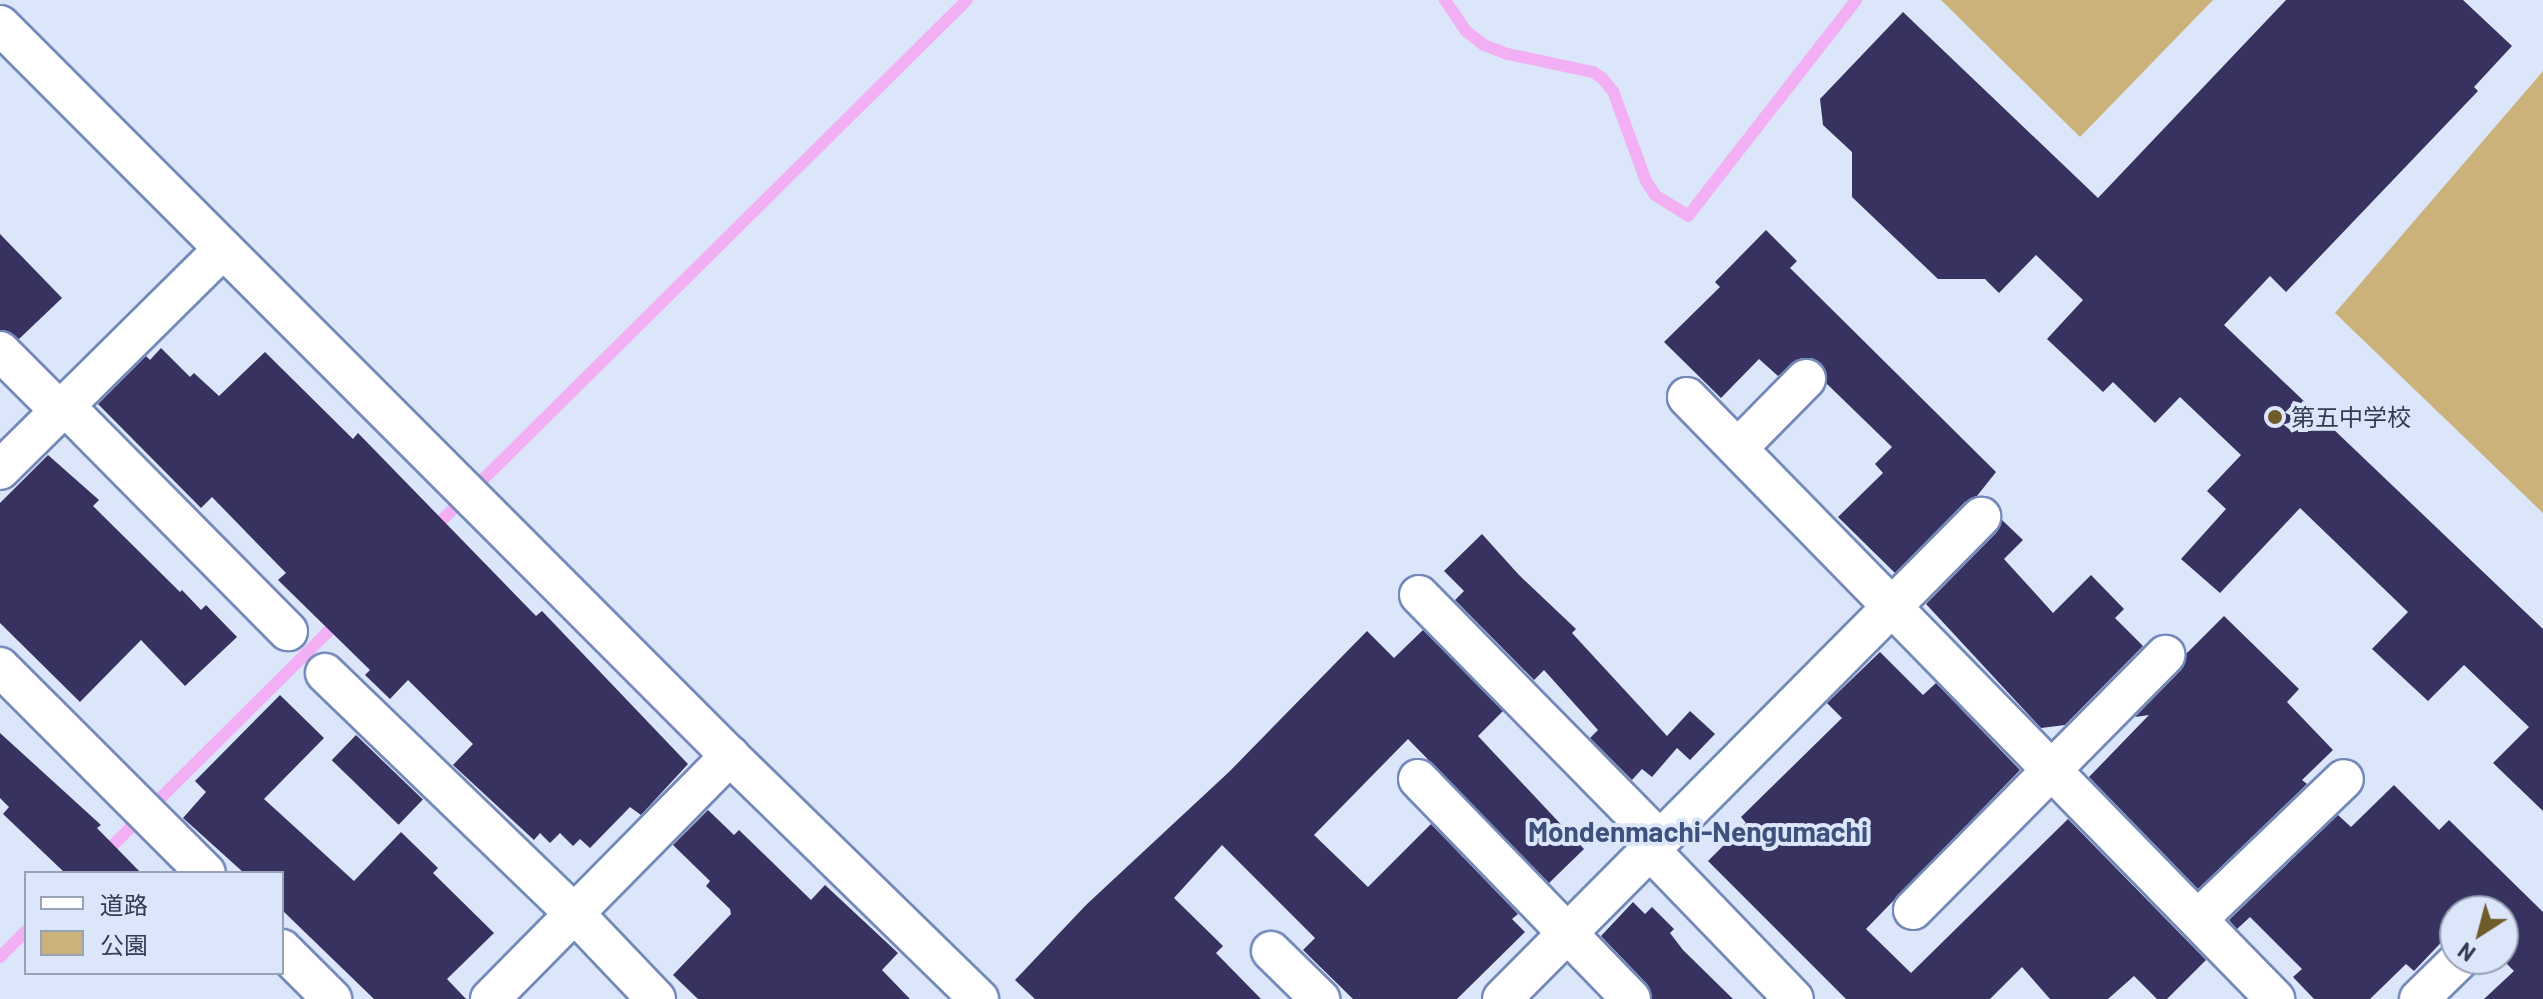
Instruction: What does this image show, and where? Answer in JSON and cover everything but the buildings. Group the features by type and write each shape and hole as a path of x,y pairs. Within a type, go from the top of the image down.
{"street":[{"path":"0,25 730,756 979,999"},
{"path":"0,470 223,249"},
{"path":"0,351 288,631"},
{"path":"1738,448 1806,379"},
{"path":"1687,397 1893,604 2275,999"},
{"path":"1502,999 1981,517"},
{"path":"1419,595 1655,845 1794,999"},
{"path":"1913,910 2165,655"},
{"path":"0,667 204,871"},
{"path":"325,673 576,915 656,999"},
{"path":"490,999 730,756"},
{"path":"1418,779 1631,999"},
{"path":"2198,919 2344,779"},
{"path":"284,951 332,999"},
{"path":"1271,951 1320,999"},
{"path":"2419,999 2444,975"}],"green space":[{"path":"1941,0 2213,0 2080,137"},
{"path":"2543,71 2543,513 2335,313"}],"waterway":[{"path":"432,530 967,0"},
{"path":"1445,0 1466,31 1484,45 1508,54 1593,72 1602,78 1613,91 1646,181 1655,195 1688,216 1856,0"},
{"path":"87,871 339,621"},
{"path":"0,957 24,933"}],"place":[{"name":"第五中学校","path":"2275,417"}],"district":[{"name":"Mondenmachi-Nengumachi","path":"1698,831"}]}
